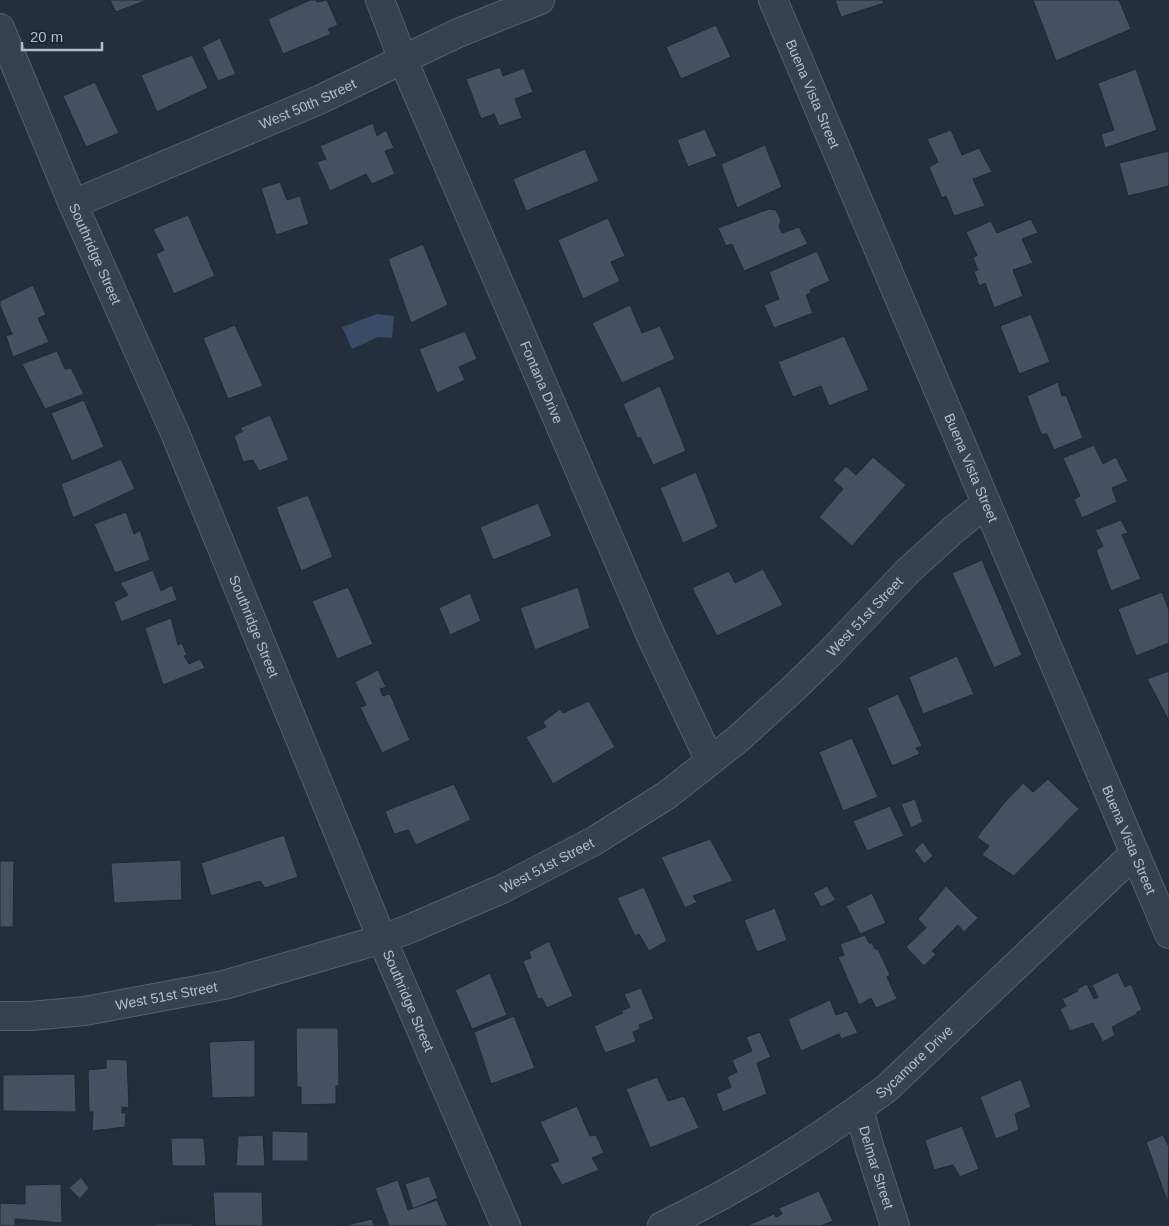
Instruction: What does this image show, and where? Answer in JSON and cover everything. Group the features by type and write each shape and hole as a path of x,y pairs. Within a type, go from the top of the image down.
{"street":[{"name":"Fontana Drive","path":"380,0 402,60 651,636 710,761"},
{"name":"West 50th Street","path":"73,204 319,100 458,33 540,0"},
{"name":"Buena Vista Street","path":"773,0 1169,934"},
{"name":"Southridge Street","path":"0,28 73,204 175,433 382,939 506,1226"},
{"name":"West 51st Street","path":"0,1016 31,1016 85,1011 224,985 382,939 410,929 502,889 594,841 667,795 738,739 829,654 908,571 986,503"},
{"name":"Sycamore Drive","path":"662,1226 694,1211 768,1169 859,1109 887,1088 1135,853"},
{"name":"Delmar Street","path":"859,1109 895,1226"}],"water":[{"path":"377,314 394,316 392,338 378,337 352,349 342,327"}],"building":[{"path":"110,0 147,0 116,12"},
{"path":"310,0 316,0 317,2 327,0 338,25 328,29 331,34 283,54 268,19"},
{"path":"835,0 883,0 884,3 841,17"},
{"path":"1033,0 1119,0 1131,29 1056,61"},
{"path":"716,25 731,57 681,79 666,47"},
{"path":"220,38 236,74 218,81 202,47"},
{"path":"192,55 208,88 157,112 141,75"},
{"path":"500,67 503,76 524,68 533,92 515,99 522,118 499,126 494,114 481,119 466,79"},
{"path":"1136,69 1157,130 1105,148 1101,134 1114,130 1098,83"},
{"path":"95,82 119,133 86,147 63,96"},
{"path":"373,123 377,136 386,130 394,148 385,151 395,174 372,184 366,174 330,191 317,162 326,159 320,146"},
{"path":"705,129 717,156 688,167 677,140"},
{"path":"951,130 962,155 979,148 992,172 973,179 985,206 954,216 946,196 942,198 929,167 938,162 927,139"},
{"path":"765,145 782,187 737,208 721,164"},
{"path":"585,149 599,181 526,211 513,179"},
{"path":"1169,151 1169,186 1128,196 1119,163"},
{"path":"280,182 287,200 300,196 309,224 276,235 261,188"},
{"path":"769,209 776,210 781,220 779,227 782,233 799,227 808,244 744,271 732,244 726,246 718,228"},
{"path":"188,215 215,276 174,294 156,254 164,250 153,229"},
{"path":"608,218 625,256 611,262 620,281 583,299 558,240"},
{"path":"1031,219 1038,233 1022,239 1033,263 1013,270 1023,296 994,308 985,283 979,286 974,271 978,270 973,258 977,255 966,232 991,221 997,233"},
{"path":"423,244 448,305 411,323 388,259"},
{"path":"817,251 830,281 810,290 811,293 806,295 813,313 774,328 764,305 779,299 769,272"},
{"path":"33,285 46,315 38,318 49,342 13,357 6,336 12,334 0,306 0,301"},
{"path":"630,305 642,333 660,326 675,359 622,383 592,323"},
{"path":"1031,314 1050,362 1019,374 1000,326"},
{"path":"235,325 263,386 228,399 203,338"},
{"path":"465,331 477,359 459,367 465,380 437,393 419,349"},
{"path":"844,336 869,390 829,406 821,386 793,397 778,362"},
{"path":"57,351 65,369 71,368 84,394 45,409 22,364"},
{"path":"1058,382 1062,396 1066,395 1083,438 1054,450 1047,434 1041,434 1027,396"},
{"path":"660,386 686,451 653,465 640,437 638,439 623,404"},
{"path":"84,400 104,447 72,461 51,413"},
{"path":"270,415 289,460 259,471 253,460 243,462 234,436 243,431 240,428"},
{"path":"1094,445 1103,464 1116,457 1128,481 1112,488 1117,502 1082,518 1074,499 1080,496 1063,458"},
{"path":"873,457 906,485 852,546 819,517 843,489 833,480 846,466 856,475"},
{"path":"121,459 135,489 73,518 61,484"},
{"path":"696,472 718,527 683,543 660,488"},
{"path":"308,495 333,557 301,571 276,507"},
{"path":"538,503 552,536 493,560 480,527"},
{"path":"126,512 134,534 140,530 150,560 115,573 94,524"},
{"path":"1121,520 1128,533 1122,535 1141,579 1111,591 1096,550 1103,546 1095,530"},
{"path":"982,560 1022,655 994,668 952,573"},
{"path":"763,569 783,605 717,636 692,588 729,571 735,583"},
{"path":"153,570 161,591 172,585 177,600 121,622 114,602 128,595 120,583"},
{"path":"348,587 373,644 337,659 312,601"},
{"path":"578,587 590,628 535,650 520,608"},
{"path":"1162,592 1169,610 1169,643 1136,656 1118,609"},
{"path":"470,593 481,621 450,635 439,608"},
{"path":"171,618 178,645 182,643 187,655 184,656 189,664 200,659 205,668 163,685 145,628"},
{"path":"957,656 974,694 923,714 909,677"},
{"path":"378,670 386,687 380,689 383,696 390,694 410,740 382,753 360,707 366,705 355,682"},
{"path":"1169,671 1169,721 1147,679"},
{"path":"898,694 922,746 916,748 920,754 892,766 867,708"},
{"path":"589,701 615,747 553,784 526,737 546,727 543,722 560,709 563,713"},
{"path":"852,738 878,797 843,811 819,752"},
{"path":"1048,779 1079,809 1014,876 982,855 989,846 977,837 1023,783 1033,792"},
{"path":"454,784 471,820 416,845 408,830 394,834 385,811"},
{"path":"915,799 923,822 911,828 901,804"},
{"path":"890,806 904,836 867,851 853,821"},
{"path":"284,835 298,877 265,888 260,881 211,896 201,863"},
{"path":"710,839 733,881 693,896 697,902 685,908 661,857"},
{"path":"923,842 933,856 924,864 914,850"},
{"path":"181,860 182,900 114,903 111,863"},
{"path":"0,861 14,861 13,927 0,927"},
{"path":"827,886 836,900 821,907 813,893"},
{"path":"946,886 978,918 964,932 958,925 932,951 936,954 924,966 906,947 926,928 918,919"},
{"path":"644,887 667,941 649,951 639,934 635,936 617,898"},
{"path":"872,893 886,923 860,934 846,906"},
{"path":"775,908 787,940 757,952 744,920"},
{"path":"865,935 869,943 872,943 875,949 878,949 890,975 887,977 897,999 876,1008 871,998 859,1005 838,957 844,955 840,944"},
{"path":"549,941 573,996 547,1008 542,998 538,999 523,961 531,958 529,952"},
{"path":"1118,972 1125,987 1131,984 1142,1010 1112,1027 1115,1035 1103,1042 1093,1023 1070,1031 1060,1009 1066,1006 1062,999 1087,984 1094,999 1098,997 1092,985"},
{"path":"490,973 507,1015 472,1029 455,990"},
{"path":"641,988 654,1019 639,1025 640,1029 633,1032 636,1042 605,1053 594,1026 623,1013 621,1011 630,1007 624,994"},
{"path":"830,1000 836,1015 847,1011 858,1033 841,1039 839,1034 801,1051 788,1019"},
{"path":"514,1016 535,1068 491,1084 474,1032"},
{"path":"296,1028 338,1028 339,1086 336,1086 336,1104 301,1105 301,1087 297,1087"},
{"path":"760,1032 771,1057 757,1063 767,1094 723,1112 716,1094 731,1087 727,1077 737,1072 732,1060 752,1051 746,1037"},
{"path":"255,1040 255,1097 212,1098 209,1042"},
{"path":"106,1059 127,1060 129,1108 122,1107 122,1113 126,1113 125,1127 92,1131 93,1112 89,1112 88,1070 106,1068"},
{"path":"75,1074 76,1112 3,1111 3,1075"},
{"path":"657,1077 668,1101 684,1096 699,1128 650,1148 626,1089"},
{"path":"1021,1079 1031,1107 1015,1114 1019,1130 996,1139 980,1097"},
{"path":"577,1106 590,1136 596,1135 604,1153 592,1158 599,1170 562,1185 550,1164 559,1161 540,1122"},
{"path":"962,1126 979,1169 960,1177 953,1165 934,1170 925,1140"},
{"path":"272,1131 308,1132 308,1161 272,1161"},
{"path":"263,1135 265,1166 236,1166 238,1136"},
{"path":"1163,1135 1169,1144 1168,1203 1146,1142"},
{"path":"171,1138 204,1138 206,1166 172,1166"},
{"path":"429,1176 438,1198 413,1209 405,1184"},
{"path":"81,1177 89,1188 80,1199 69,1188"},
{"path":"398,1180 408,1210 437,1200 448,1226 389,1226 375,1188"},
{"path":"61,1184 62,1223 15,1219 15,1226 0,1226 0,1203 25,1204 25,1185"},
{"path":"819,1191 833,1221 821,1226 746,1226 774,1214 776,1217 782,1214 779,1208"},
{"path":"213,1192 262,1192 263,1226 215,1226"},
{"path":"372,1219 374,1226 342,1226"},
{"path":"155,1224 192,1224 192,1226 155,1226"}]}
